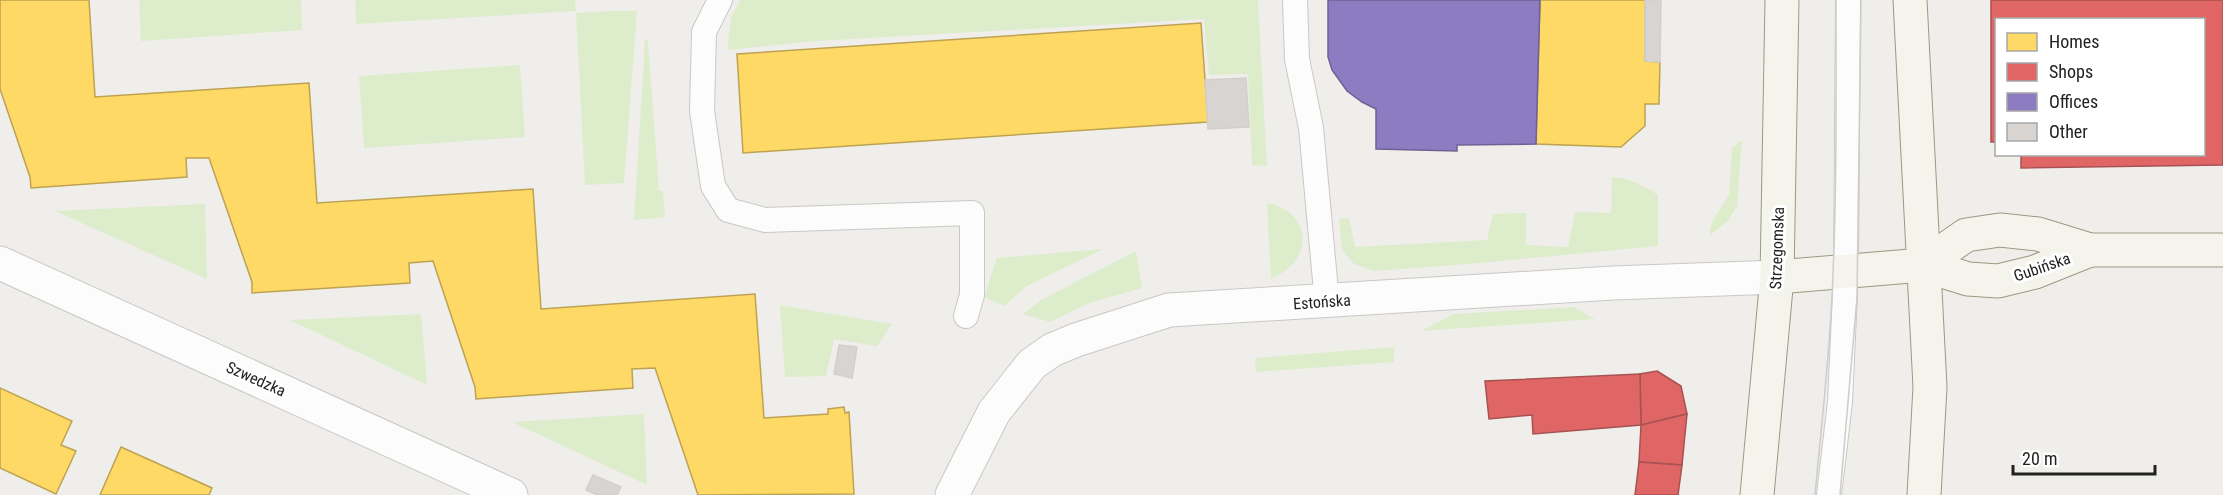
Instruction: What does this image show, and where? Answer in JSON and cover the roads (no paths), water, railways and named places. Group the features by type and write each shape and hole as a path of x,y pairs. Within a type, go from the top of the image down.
{"main road":[{"name":"Strzegomska","path":"1757,495 1777,277 1782,0"},
{"path":"1911,0 1930,387 1924,495"},
{"name":"Gubińska","path":"1923,265 1966,235 2000,230 2038,234 2090,250 2223,250"},
{"name":"Gubińska","path":"1923,265 1968,279 1998,281 2035,272 2090,250"},
{"path":"1777,277 1923,265"}],"street":[{"name":"Szwedzka","path":"0,263 511,495"},
{"name":"Estońska","path":"952,495 994,412 1032,364 1052,350 1076,340 1169,310 1613,283 1777,277"}],"lane":[{"path":"720,0 704,32 702,111 713,186 728,210 765,220 972,213 972,295 966,316"},
{"path":"1294,0 1297,59 1311,128 1327,302"},
{"path":"1830,495 1840,402 1846,272 1848,0"}],"tram line":[{"path":"1815,495 1829,346 1834,259 1836,0"},
{"path":"1840,495 1857,298 1861,0"}]}
